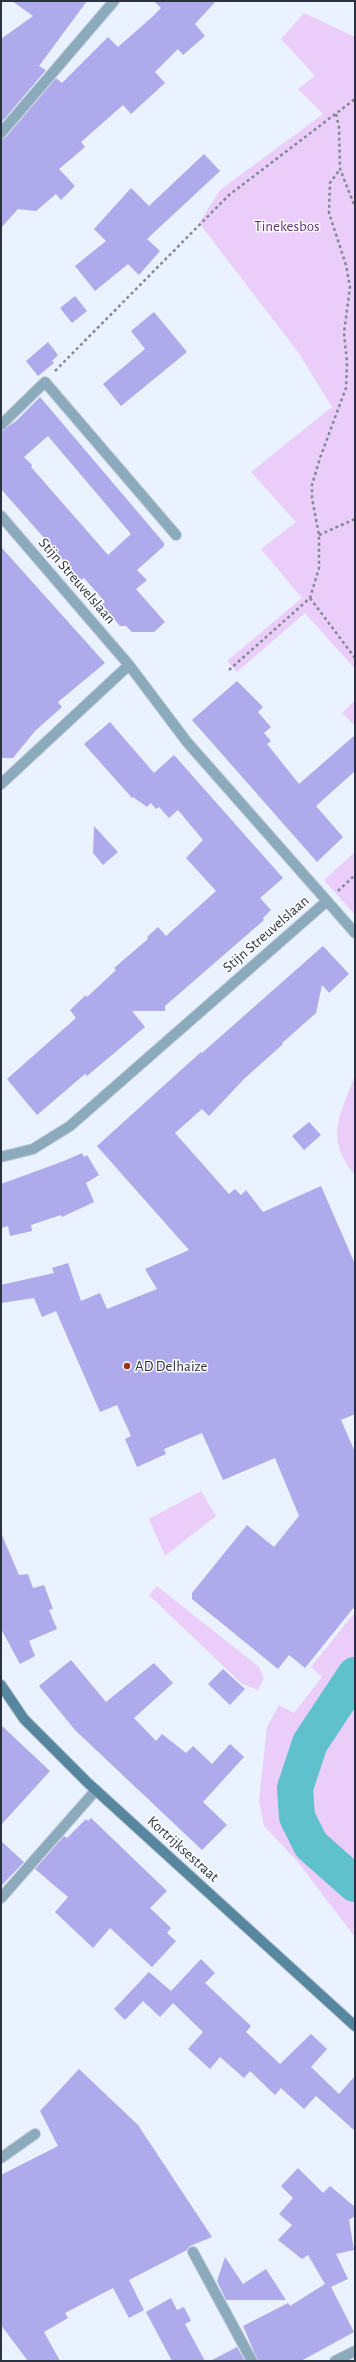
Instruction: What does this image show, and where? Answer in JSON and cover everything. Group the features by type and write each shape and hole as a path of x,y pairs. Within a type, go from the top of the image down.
{"street":[{"path":"1,134 114,1"},
{"path":"1,425 45,382 176,535"},
{"name":"Stijn Streuvelslaan","path":"1,516 129,665 187,742 327,901 70,1126 33,1149 1,1157"},
{"path":"1,784 129,665"},
{"path":"327,901 355,932"},
{"name":"Kortrijksestraat","path":"1,1685 24,1719 96,1790 355,2026"},
{"path":"1,1898 96,1790"},
{"path":"1,2158 35,2134"},
{"path":"194,2252 252,2361"},
{"path":"335,2361 355,2351"}],"path":[{"path":"45,382 229,195 355,99"},
{"path":"336,114 339,127 340,169 355,207"},
{"path":"229,670 310,598 319,568 319,535 312,498 312,485 320,458 346,388 347,362 344,333 350,287 346,265 329,213 330,183 340,169"},
{"path":"319,535 355,519"},
{"path":"310,598 355,658"},
{"path":"327,901 355,875"}],"green space":[{"name":"Tinekesbos","path":"304,13 355,37 355,669 305,613 237,672 227,661 302,598 261,549 296,522 251,472 332,407 298,352 199,223 220,190 323,114 298,89 315,76 281,39"},
{"path":"355,700 355,726 342,713"},
{"path":"355,852 355,915 324,880"},
{"path":"355,1075 355,1175 345,1161 337,1137 340,1115"},
{"path":"201,1491 216,1516 165,1556 149,1519"},
{"path":"157,1586 259,1667 264,1678 258,1690 242,1684 149,1595"},
{"path":"355,1612 355,1659 318,1715 299,1756 287,1808 290,1823 302,1846 355,1891 355,1937 297,1861 264,1826 259,1801 267,1727 279,1705 294,1713 322,1677 311,1667"},
{"path":"355,1686 355,1878 322,1850 306,1831 300,1813 300,1794 304,1774 312,1754 333,1717"}],"building":[{"path":"12,1 87,1 39,66 46,70 1,123 1,39 33,16"},
{"path":"154,1 216,1 195,24 205,36 183,55 178,49 155,72 165,83 131,114 123,105 81,142 85,147 59,169 75,186 61,200 56,194 36,211 18,209 1,228 1,139 6,137 56,78 62,83 108,37 118,47 151,18 161,8"},
{"path":"204,154 220,171 147,239 160,251 139,275 128,264 95,291 75,266 106,241 94,229 131,188 149,206"},
{"path":"75,296 87,311 72,323 60,308"},
{"path":"154,312 187,352 121,406 103,384 145,349 131,331"},
{"path":"48,342 58,355 52,361 54,363 38,376 26,361"},
{"path":"40,397 164,543 164,546 137,570 147,580 136,589 165,622 154,632 132,632 126,626 120,626 102,604 105,602 84,578 81,580 1,489 1,431 16,421","holes":["48,436 131,534 108,555 24,457"]},
{"path":"1,547 105,663 58,702 62,707 35,731 13,758 1,758"},
{"path":"237,681 263,707 258,712 271,727 264,733 271,741 267,744 299,784 355,735 355,771 316,806 343,837 317,862 192,720"},
{"path":"110,722 154,773 174,755 283,878 260,898 271,910 263,918 264,920 165,1006 165,1011 132,1011 145,1027 87,1076 85,1074 37,1115 7,1079 76,1018 70,1010 86,995 87,997 116,970 114,968 148,939 147,937 158,927 166,936 216,891 186,858 203,840 178,810 169,818 159,807 156,809 151,803 147,807 133,797 132,798 84,744"},
{"path":"94,826 118,852 103,865 93,853"},
{"path":"323,946 349,974 329,993 322,985 316,1013 245,1078 209,1116 202,1109 175,1133 229,1194 235,1189 241,1195 246,1190 263,1212 321,1186 355,1264 355,1414 341,1420 355,1452 355,1606 305,1668 289,1655 278,1669 192,1599 192,1593 247,1525 274,1547 299,1516 275,1458 223,1480 202,1433 164,1449 166,1454 137,1467 125,1439 131,1436 117,1405 100,1412 56,1311 42,1317 34,1298 1,1303 1,1285 54,1273 52,1268 68,1263 81,1301 100,1293 107,1309 157,1289 145,1269 189,1250 97,1146 201,1052 202,1053"},
{"path":"309,1122 321,1135 304,1150 292,1136"},
{"path":"82,1153 84,1157 87,1155 99,1175 86,1183 94,1202 62,1217 61,1215 31,1225 32,1231 10,1236 8,1226 1,1228 1,1184"},
{"path":"1,1533 19,1575 28,1574 33,1588 44,1585 53,1609 49,1610 57,1629 29,1641 35,1656 20,1664 1,1629"},
{"path":"71,1660 106,1702 154,1663 173,1683 134,1718 156,1741 162,1734 186,1753 193,1746 212,1764 230,1744 244,1757 203,1802 227,1825 202,1850 75,1730 39,1686"},
{"path":"223,1669 245,1689 230,1705 208,1684"},
{"path":"1,1725 50,1771 1,1825"},
{"path":"91,1818 167,1891 150,1908 171,1928 167,1933 176,1941 152,1967 110,1928 93,1948 55,1912 68,1897 35,1869 64,1836 67,1838 86,1819 88,1821"},
{"path":"1,1841 24,1862 1,1886"},
{"path":"201,1959 215,1973 205,1983 251,2026 246,2032 280,2064 311,2034 327,2049 311,2067 339,2094 355,2076 355,2131 316,2096 304,2109 281,2088 275,2095 250,2071 244,2078 220,2057 210,2069 188,2049 203,2032 173,2003 160,2017 143,2001 125,2020 114,2009 149,1972 171,1991"},
{"path":"79,2069 138,2125 212,2237 190,2246 187,2250 129,2280 144,2310 129,2318 113,2288 65,2313 68,2318 44,2332 60,2361 28,2361 1,2325 1,2175 58,2146 40,2111"},
{"path":"298,2168 323,2193 330,2186 355,2207 355,2216 349,2220 354,2250 336,2254 348,2279 331,2287 354,2332 301,2361 258,2361 243,2326 288,2303 290,2306 325,2284 308,2255 302,2259 278,2240 292,2225 279,2214 293,2198 281,2186"},
{"path":"225,2257 243,2284 266,2269 286,2300 226,2300 217,2281"},
{"path":"171,2298 177,2310 184,2307 191,2321 185,2324 205,2361 172,2361 146,2312"},
{"path":"237,2347 245,2361 210,2361"}],"waterway":[{"path":"355,1675 310,1743 295,1788 297,1817 311,1845 355,1884"}],"place":[{"name":"AD Delhaize","path":"127,1366"}]}
